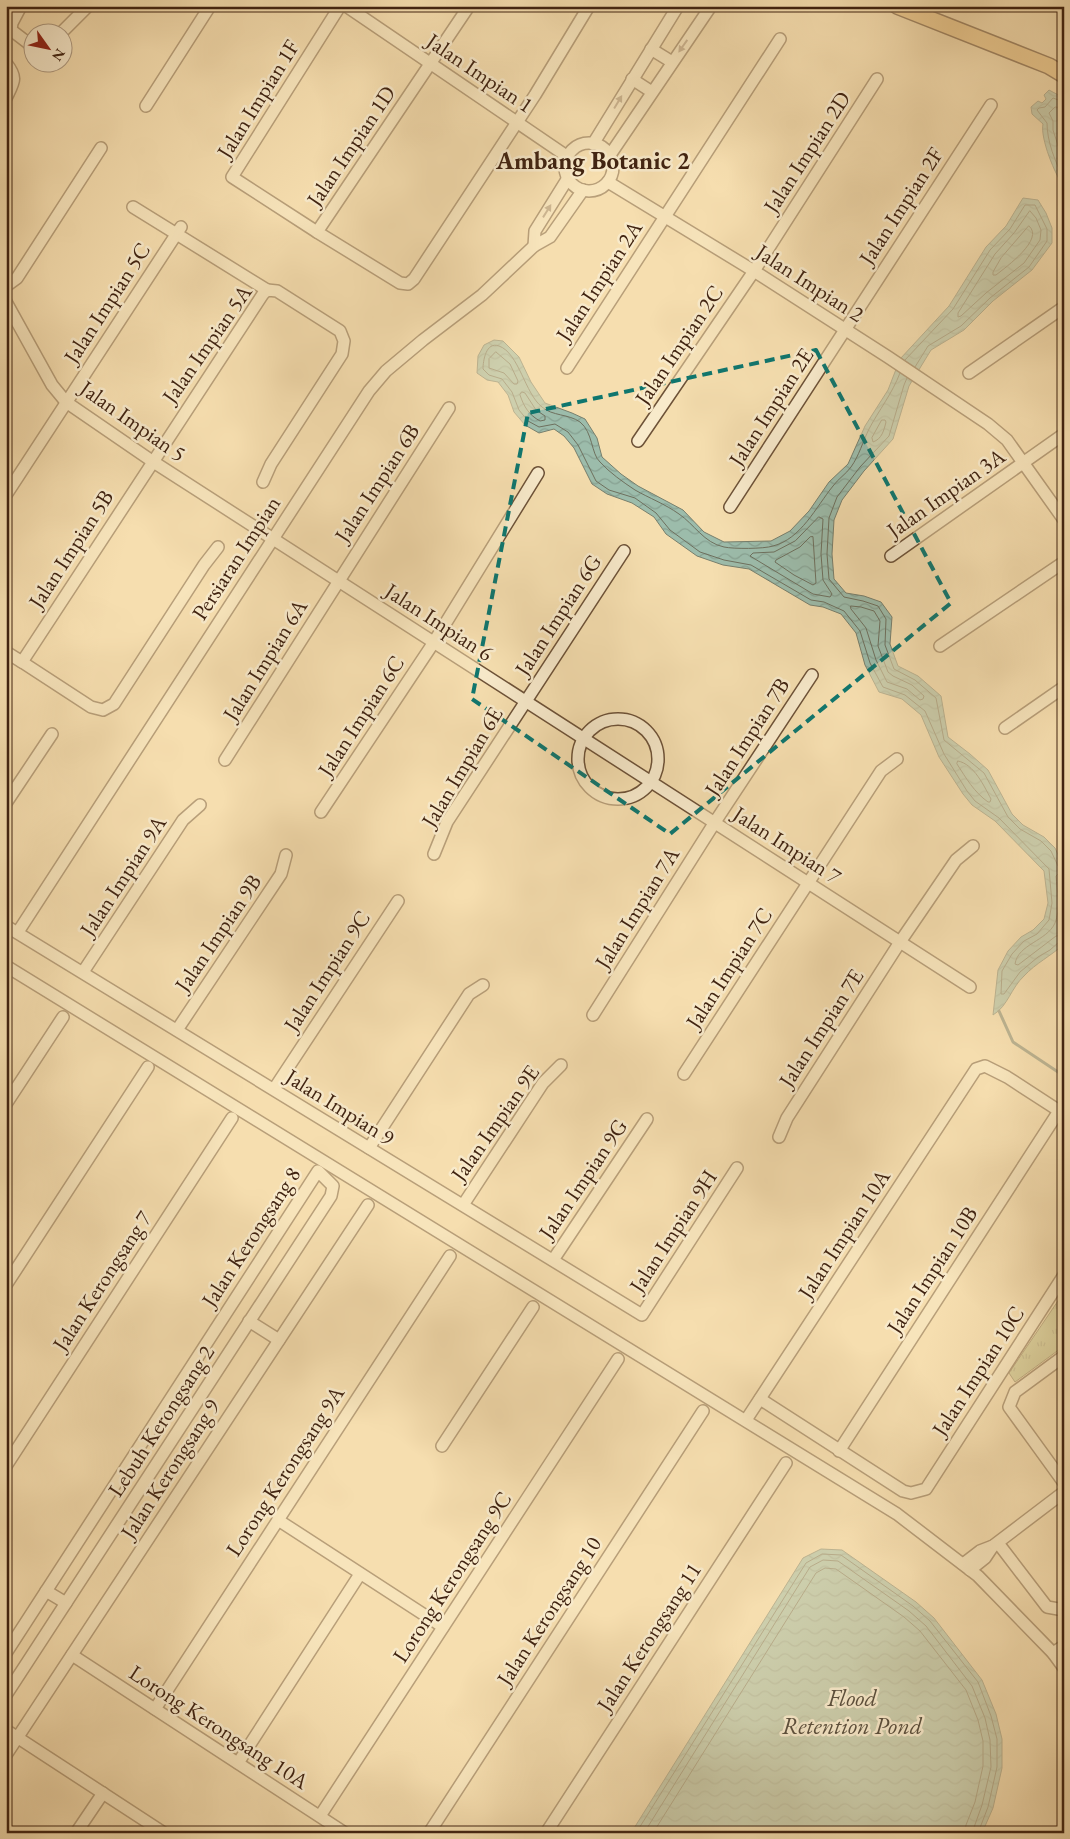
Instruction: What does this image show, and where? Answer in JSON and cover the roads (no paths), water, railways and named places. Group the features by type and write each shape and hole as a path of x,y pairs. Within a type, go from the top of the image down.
{"main road":[{"path":"897,6 1049,66 1064,74"}],"street":[{"path":"21,6 12,23 11,30 22,38"},
{"path":"72,22 88,6"},
{"path":"146,106 210,6"},
{"name":"Jalan Impian 1F","path":"317,232 232,177 340,6"},
{"name":"Jalan Impian 1","path":"346,6 568,158"},
{"name":"Jalan Impian 1D","path":"468,6 317,232 400,283 408,284 414,279 517,122"},
{"path":"517,122 589,6"},
{"path":"593,144 678,6"},
{"path":"610,155 711,6"},
{"name":"Jalan Impian 2A","path":"566,368 780,39"},
{"path":"651,49 672,62"},
{"path":"6,63 13,72 14,82 6,98"},
{"path":"632,79 652,92"},
{"name":"Jalan Impian 2D","path":"754,271 877,80"},
{"name":"Jalan Impian 2F","path":"846,330 991,105"},
{"path":"593,144 603,147 610,155 613,172 608,182 597,190 583,190 577,188 568,178 566,171 568,158 571,152 581,145 593,144"},
{"path":"6,286 17,278 102,148"},
{"path":"534,246 535,231 568,178"},
{"name":"Jalan Impian 2","path":"608,182 754,271 988,424 1007,440 1064,520"},
{"name":"Persiaran Impian","path":"18,932 369,391 386,371 442,324 482,295 534,246 550,237 583,190"},
{"path":"134,207 178,230 268,290"},
{"name":"Jalan Impian 5C","path":"6,495 178,230"},
{"name":"Jalan Impian 2C","path":"638,441 754,271"},
{"name":"Jalan Impian 5A","path":"152,461 263,294 268,290 277,291 340,330 344,341 342,354 271,464 263,482"},
{"name":"Jalan Impian 5","path":"6,302 52,385 66,402 152,461 274,538"},
{"path":"969,373 1064,307"},
{"name":"Jalan Impian 2E","path":"730,507 846,330"},
{"name":"Jalan Impian 6B","path":"339,580 449,408"},
{"name":"Jalan Impian 3A","path":"891,556 1064,434"},
{"name":"Jalan Impian 5B","path":"22,662 152,461"},
{"name":"Jalan Impian 6C","path":"321,812 434,642 538,472"},
{"name":"Jalan Impian 6","path":"274,538 584,738"},
{"path":"6,652 91,707 103,710 114,704 204,565 218,547"},
{"name":"Jalan Impian 6G","path":"526,702 624,551"},
{"path":"940,646 1064,562"},
{"name":"Jalan Impian 6A","path":"225,760 339,580"},
{"name":"Jalan Impian 7B","path":"715,822 812,675"},
{"path":"1005,728 1064,687"},
{"name":"Jalan Impian 6E","path":"434,854 447,822 526,702"},
{"path":"619,719 632,722 644,729 653,739 657,752 657,766 652,781 645,789 634,796 621,800 609,799 597,794 587,786 580,775 577,762 584,738 593,728 605,721 619,719"},
{"path":"6,803 52,734"},
{"name":"Jalan Impian 7","path":"584,738 970,987"},
{"name":"Jalan Impian 7C","path":"684,1074 880,771 897,759"},
{"name":"Jalan Impian 9A","path":"83,972 183,820 200,805"},
{"name":"Jalan Impian 7A","path":"593,1015 715,822"},
{"name":"Jalan Impian 7E","path":"779,1136 788,1118 900,942 956,860 973,846"},
{"name":"Jalan Impian 9B","path":"177,1030 281,874 286,855"},
{"name":"Jalan Impian 9C","path":"274,1089 398,901"},
{"name":"Jalan Impian 9","path":"6,926 642,1315"},
{"path":"6,966 897,1514 966,1567 1010,1607 1053,1653 1064,1668"},
{"path":"369,1148 469,994 484,985"},
{"path":"6,1104 63,1016"},
{"name":"Jalan Impian 9E","path":"463,1205 543,1083 561,1065"},
{"name":"Jalan Impian 10A","path":"746,1420 976,1069 985,1066 1007,1077 1061,1113"},
{"path":"6,1285 148,1068"},
{"name":"Jalan Impian 10B","path":"840,1450 1061,1113"},
{"name":"Jalan Kerongsang 7","path":"6,1466 232,1118"},
{"name":"Jalan Impian 9G","path":"553,1260 647,1119"},
{"name":"Jalan Impian 9H","path":"642,1315 737,1168"},
{"name":"Lebuh Kerongsang 2","path":"6,1695 331,1196 333,1186 318,1170"},
{"name":"Jalan Kerongsang 8","path":"6,1653 318,1170"},
{"name":"Jalan Kerongsang 9","path":"6,1755 368,1205"},
{"name":"Lorong Kerongsang 9A","path":"155,1709 450,1256"},
{"name":"Jalan Impian 10C","path":"840,1450 902,1491 911,1493 926,1489 1064,1276"},
{"path":"442,1446 533,1307"},
{"path":"249,1321 279,1340"},
{"path":"1064,1356 1015,1392 1009,1407 1064,1483"},
{"name":"Lorong Kerongsang 9C","path":"320,1816 618,1359"},
{"path":"760,1399 840,1450"},
{"name":"Jalan Kerongsang 10","path":"429,1833 702,1411"},
{"name":"Jalan Kerongsang 11","path":"546,1833 786,1463"},
{"path":"966,1567 985,1558 995,1544 1064,1492"},
{"path":"278,1520 443,1627"},
{"path":"995,1544 1047,1607 1064,1610"},
{"path":"238,1763 360,1574"},
{"path":"46,1591 66,1603"},
{"path":"1053,1653 1064,1646"},
{"name":"Lorong Kerongsang 10A","path":"72,1655 345,1833"},
{"path":"6,1730 164,1833"},
{"path":"76,1833 103,1793"}],"water":[{"path":"1049,90 1064,98 1064,187 1056,174 1049,156 1044,138 1043,124 1032,114 1031,107 1038,101 1042,103 1046,99 1044,95"},
{"path":"1023,198 1038,200 1052,228 1052,243 1032,270 993,301 964,330 931,350 909,386 893,439 864,471 842,500 834,520 832,554 834,579 846,593 864,596 881,602 892,617 890,644 898,666 918,676 941,696 948,737 988,770 1012,814 1023,825 1044,837 1055,848 1064,868 1064,944 1024,976 1006,1002 993,1015 998,970 1008,951 1021,937 1033,930 1044,919 1048,903 1044,871 995,821 972,805 963,794 939,757 921,715 902,699 879,692 865,665 856,633 841,614 823,607 810,605 749,569 723,565 697,556 666,534 654,517 632,503 607,494 592,484 574,448 564,436 554,429 539,433 525,425 514,412 508,395 498,382 487,380 477,373 478,356 484,345 494,340 503,341 519,357 531,382 545,403 585,419 597,438 602,457 621,474 638,486 683,510 704,532 724,542 771,541 790,531 809,511 829,482 848,464 865,426 888,390 900,359 949,306 986,247 1006,226"},
{"name":"Flood Retention Pond","path":"821,1549 842,1550 916,1602 934,1618 982,1680 996,1714 1002,1739 1002,1768 993,1808 982,1833 631,1833 803,1558"}],"waterway":[{"path":"999,1011 1013,1042 1064,1076"}],"district":[{"name":"Ambang Botanic 2","path":"593,160"}]}
